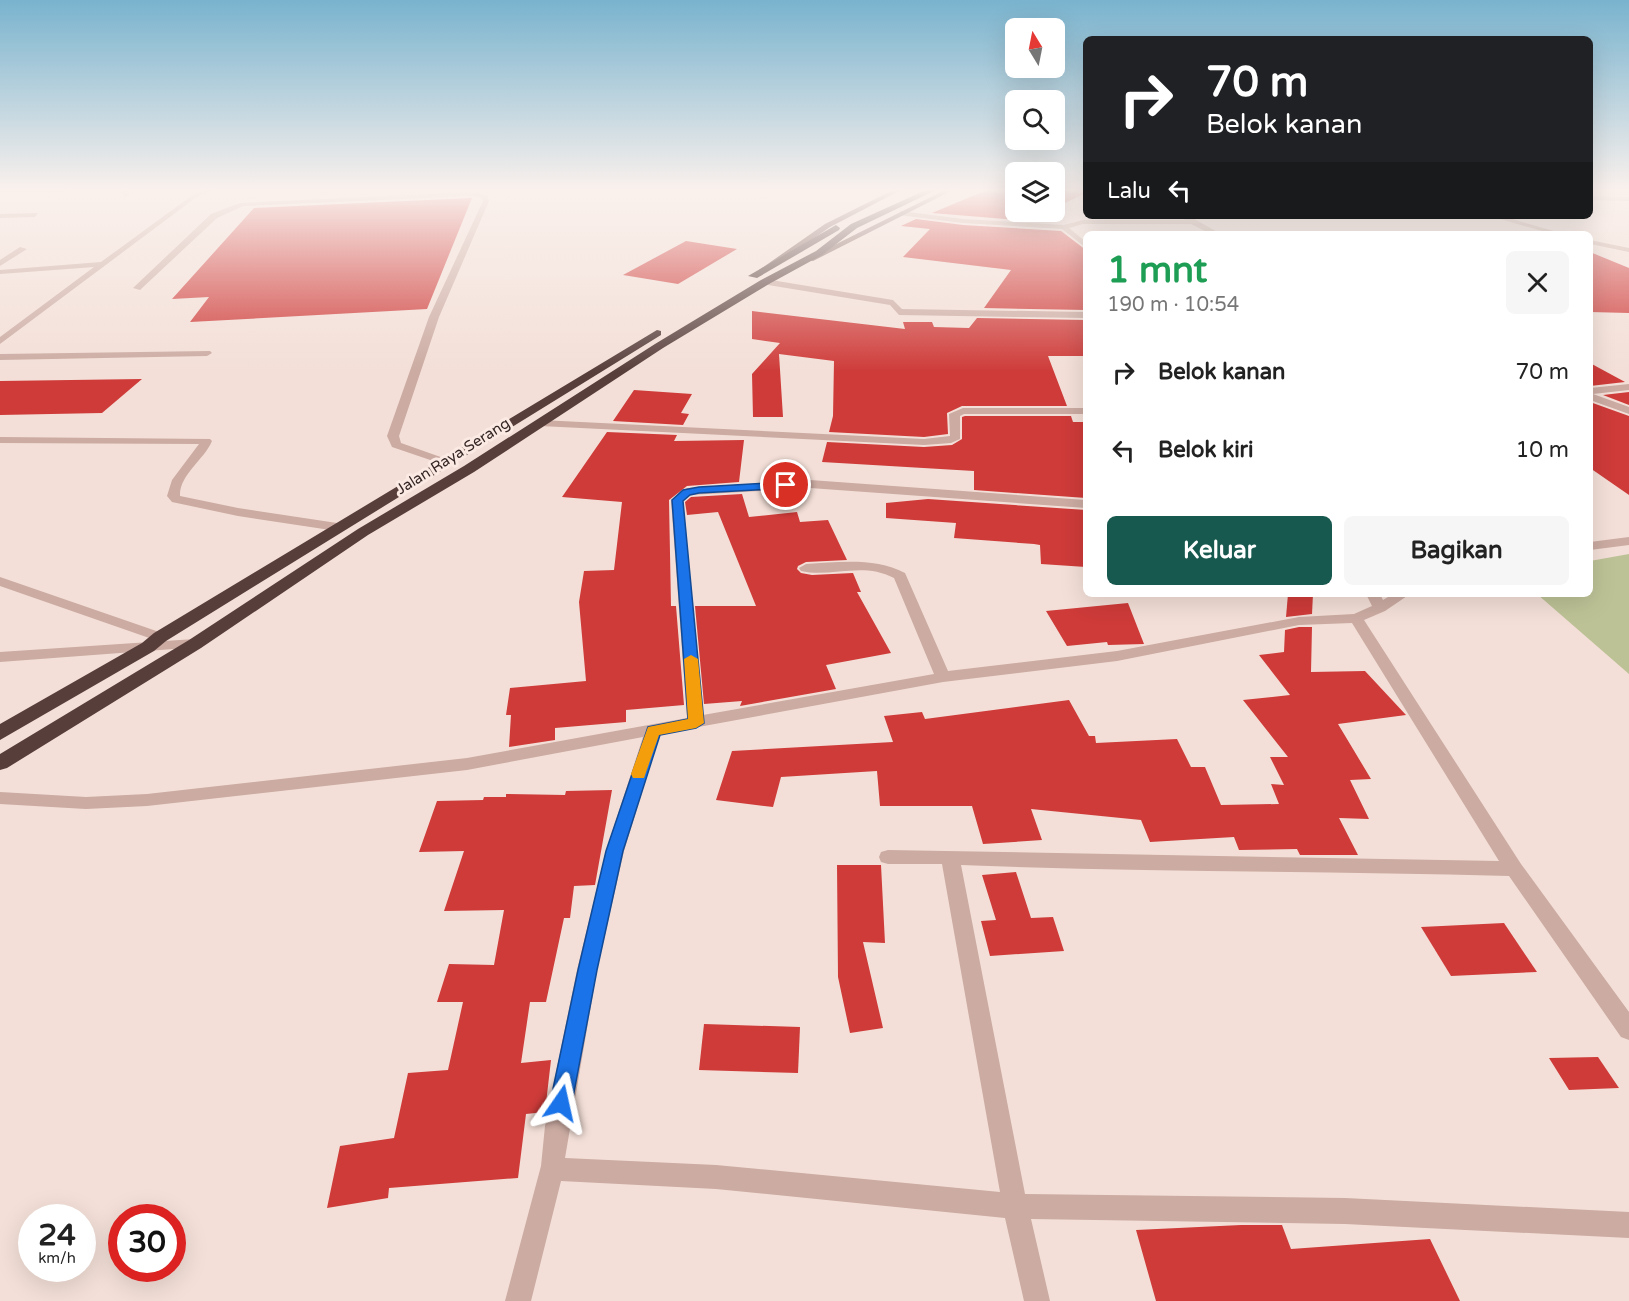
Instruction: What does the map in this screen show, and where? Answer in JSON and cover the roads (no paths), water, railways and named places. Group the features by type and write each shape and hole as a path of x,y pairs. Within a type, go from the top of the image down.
{"highway":[{"name":"Jalan Raya Serang","path":"0,733 154,642 338,526 806,251"},
{"name":"Jalan Raya Serang","path":"0,764 195,644 363,532 469,469 764,276 781,274 821,251"},
{"path":"445,462 469,469"},
{"path":"338,526 363,532"}],"main road":[{"path":"764,276 790,251"},
{"path":"781,274 827,251"}],"street":[{"path":"0,264 20,251"},
{"path":"0,341 122,251"},
{"path":"136,288 176,251"},
{"path":"445,462 396,445 393,436 434,317 464,251"},
{"path":"0,272 104,264"},
{"path":"764,276 893,303 899,312 1083,315"},
{"path":"0,357 207,353"},
{"path":"1593,391 1629,387"},
{"path":"1593,397 1629,411"},
{"path":"540,423 924,442 951,440 956,437 954,414 963,411 1083,411"},
{"path":"0,440 205,441 207,443 180,474 175,484 173,496 176,499 237,512 338,526"},
{"path":"696,723 677,500 687,492 810,484 1083,504"},
{"path":"1593,546 1629,541"},
{"path":"806,568 861,567 887,570 900,576 943,677"},
{"path":"0,581 154,642"},
{"path":"0,798 86,803 192,795 466,764 943,677 1117,656 1299,621 1356,618 1376,601 1391,597"},
{"path":"1356,618 1514,869 1629,1030"},
{"path":"0,657 154,642 195,644"},
{"path":"518,1301 553,1166 555,1134 587,970 615,851 653,731"},
{"path":"888,857 1514,869"},
{"path":"950,857 1015,1206 1036,1301"},
{"path":"553,1166 563,1170 716,1177 1015,1206 1345,1211 1629,1225"}]}
